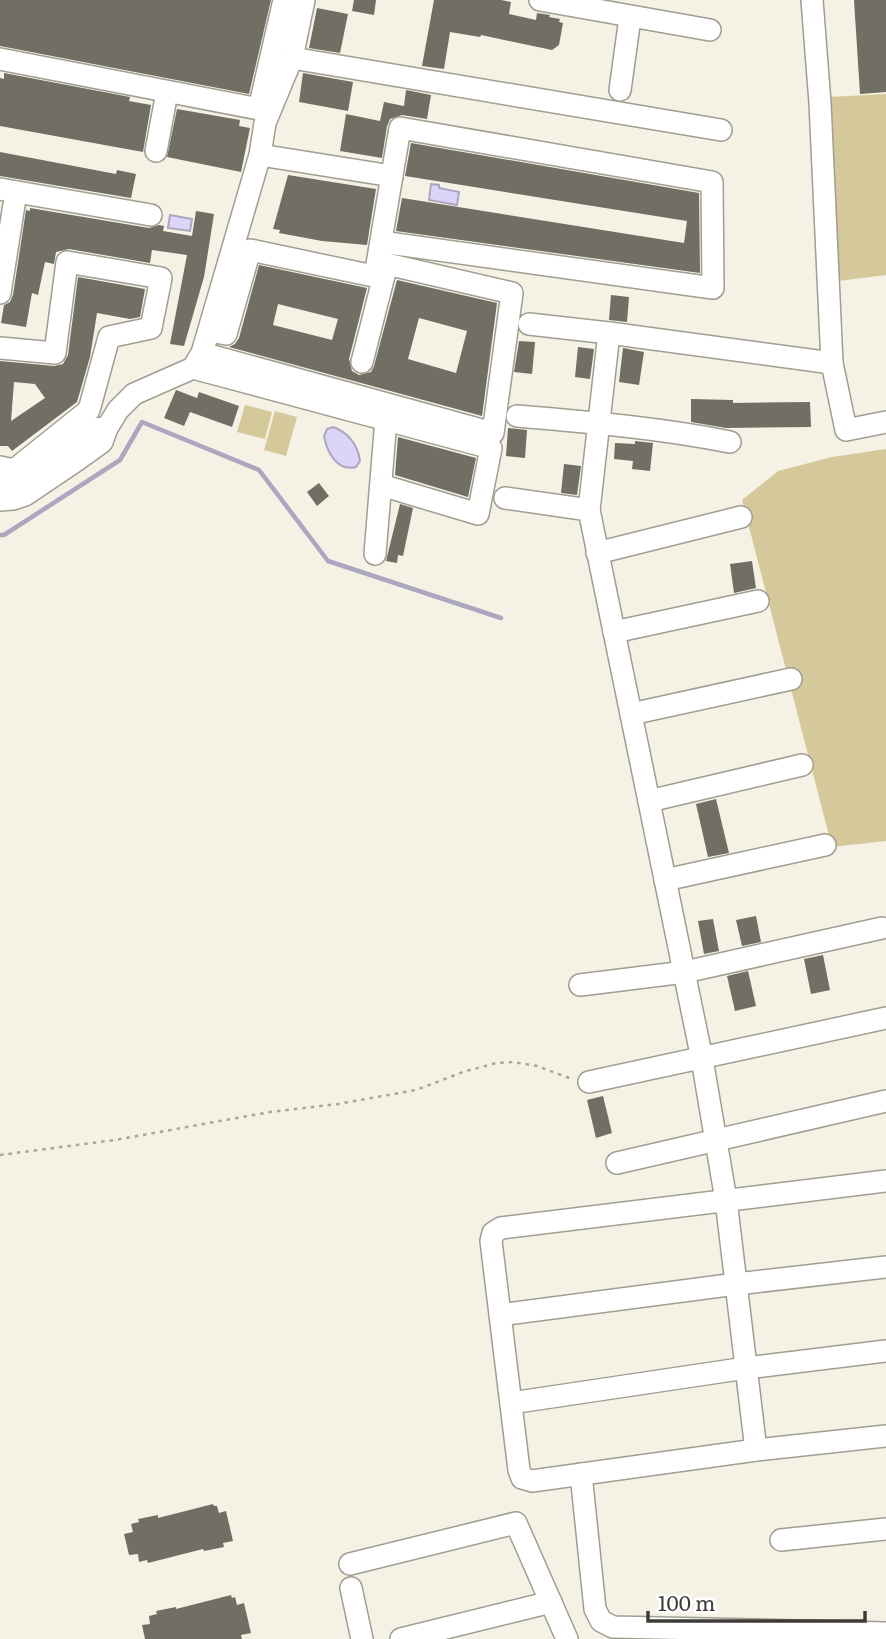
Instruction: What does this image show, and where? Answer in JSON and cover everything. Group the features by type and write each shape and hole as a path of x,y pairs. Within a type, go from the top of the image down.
{"street":[{"path":"0,59 259,109 284,0"},
{"path":"0,500 26,495 77,460 102,442 118,410 134,394 198,360 209,331 260,155 265,123 292,58 304,0"},
{"path":"540,0 710,30"},
{"path":"812,0 820,103 832,363 846,430 886,422"},
{"path":"620,90 630,18"},
{"path":"292,58 721,130"},
{"path":"0,72 265,123"},
{"path":"156,151 165,103"},
{"path":"362,362 379,277 381,242 400,128 712,182 713,288 381,242"},
{"path":"260,155 392,176"},
{"path":"0,293 8,190 151,215"},
{"path":"209,331 226,334 250,250 379,277"},
{"path":"0,348 55,354 67,262 161,278 151,328 108,337 89,410 14,470 0,467"},
{"path":"198,360 493,433 512,293 387,264 379,277"},
{"path":"529,324 832,363"},
{"path":"609,333 589,510 717,1140 756,1450"},
{"path":"198,360 386,419 491,448 478,514 381,485"},
{"path":"517,416 691,434 730,442"},
{"path":"375,554 386,419"},
{"path":"0,484 12,484 92,429 107,428"},
{"path":"505,498 589,510"},
{"path":"597,552 741,517"},
{"path":"614,632 758,601"},
{"path":"631,714 792,679"},
{"path":"649,801 803,765"},
{"path":"665,880 825,845"},
{"path":"580,985 684,972 882,928"},
{"path":"589,1082 886,1018"},
{"path":"617,1164 886,1101"},
{"path":"886,1181 501,1228 493,1233 491,1241 519,1470 523,1478 532,1481 756,1450 886,1436"},
{"path":"500,1315 886,1267"},
{"path":"511,1403 746,1368 886,1351"},
{"path":"581,1474 595,1609 601,1621 613,1627 789,1636 886,1633"},
{"path":"350,1564 516,1523 568,1639"},
{"path":"781,1540 886,1529"},
{"path":"351,1588 362,1639"},
{"path":"401,1639 551,1602"}],"path":[{"path":"0,1155 115,1140 270,1112 338,1104 416,1090 496,1063 513,1062 537,1066 589,1082"}],"shaded area":[{"path":"886,94 886,275 838,281 829,97"},
{"path":"431,184 459,192 457,205 429,200"},
{"path":"170,215 192,219 190,231 168,228"},
{"path":"245,405 272,412 265,439 237,432"},
{"path":"275,411 297,417 286,456 264,450"},
{"path":"333,427 348,436 355,445 360,461 356,467 343,467 330,454 324,436 327,429"},
{"path":"886,449 886,841 832,847 742,500 778,471 832,457"}],"building":[{"path":"0,0 271,0 249,94 0,46"},
{"path":"354,0 376,0 374,15 352,11"},
{"path":"434,0 501,0 511,2 509,14 536,20 537,13 550,15 549,17 560,19 559,22 563,23 559,45 552,50 481,35 450,32 444,69 422,66"},
{"path":"854,0 886,0 886,92 860,94"},
{"path":"317,8 348,14 340,53 309,48"},
{"path":"4,73 130,97 129,101 151,105 143,152 0,126 0,78 4,79"},
{"path":"303,73 353,82 348,111 299,102"},
{"path":"406,90 431,95 427,119 402,115 390,119 382,158 340,151 346,114 380,121 384,102 404,106"},
{"path":"177,109 240,120 239,126 250,128 241,172 167,157"},
{"path":"411,143 699,193 700,273 396,231 402,198 684,243 687,221 405,176"},
{"path":"0,152 116,174 117,170 136,174 131,198 0,176"},
{"path":"288,175 376,189 367,245 322,241 279,233 280,230 273,229"},
{"path":"30,208 149,228 159,225 164,226 163,231 192,236 196,211 214,214 204,277 184,346 170,344 187,255 152,250 150,263 69,249 56,252 54,264 45,262 38,295 32,293 26,327 1,323 4,305 10,302 13,295 26,210 30,211"},
{"path":"259,265 367,288 349,359 352,371 359,375 371,372 374,366 397,280 497,303 482,416 229,347 239,338","holes":["278,304 338,319 332,340 273,325","419,318 467,331 456,373 408,359"]},
{"path":"78,277 145,289 140,317 130,319 97,313 90,357 77,402 12,451 8,446 0,446 0,361 54,366 63,364 68,355","holes":["14,382 35,384 45,398 11,421"]},
{"path":"611,295 629,297 627,322 609,320"},
{"path":"519,341 535,342 532,374 514,372"},
{"path":"578,347 594,349 590,379 575,377"},
{"path":"623,348 644,352 639,385 619,382"},
{"path":"176,390 197,398 199,392 239,406 232,427 190,412 184,426 164,418"},
{"path":"691,399 733,400 733,403 810,402 811,427 726,428 691,422"},
{"path":"508,428 527,430 525,458 506,456"},
{"path":"398,437 476,458 468,497 395,475"},
{"path":"635,441 653,443 650,471 632,469 633,461 614,459 615,443 635,444"},
{"path":"564,464 581,466 577,495 561,493"},
{"path":"319,483 329,496 317,506 307,492"},
{"path":"400,504 413,508 403,556 398,555 397,563 386,561"},
{"path":"752,561 756,588 734,593 730,564"},
{"path":"716,799 729,853 708,857 696,804"},
{"path":"756,916 761,942 742,946 736,920"},
{"path":"713,919 719,951 704,954 698,921"},
{"path":"823,955 830,990 811,994 804,959"},
{"path":"748,971 756,1006 735,1011 727,976"},
{"path":"603,1096 612,1133 596,1138 587,1100"},
{"path":"213,1504 217,1506 219,1513 226,1511 233,1541 223,1543 224,1547 203,1549 148,1563 147,1560 139,1562 138,1554 129,1555 124,1534 133,1532 131,1524 139,1522 138,1519 158,1515 158,1518"},
{"path":"231,1595 232,1598 235,1597 237,1605 244,1603 251,1633 241,1635 242,1639 145,1639 142,1625 150,1624 149,1616 157,1614 156,1611 176,1609"}],"waterway":[{"path":"0,535 4,535 120,460 142,422 259,470 328,561 501,618"}]}
